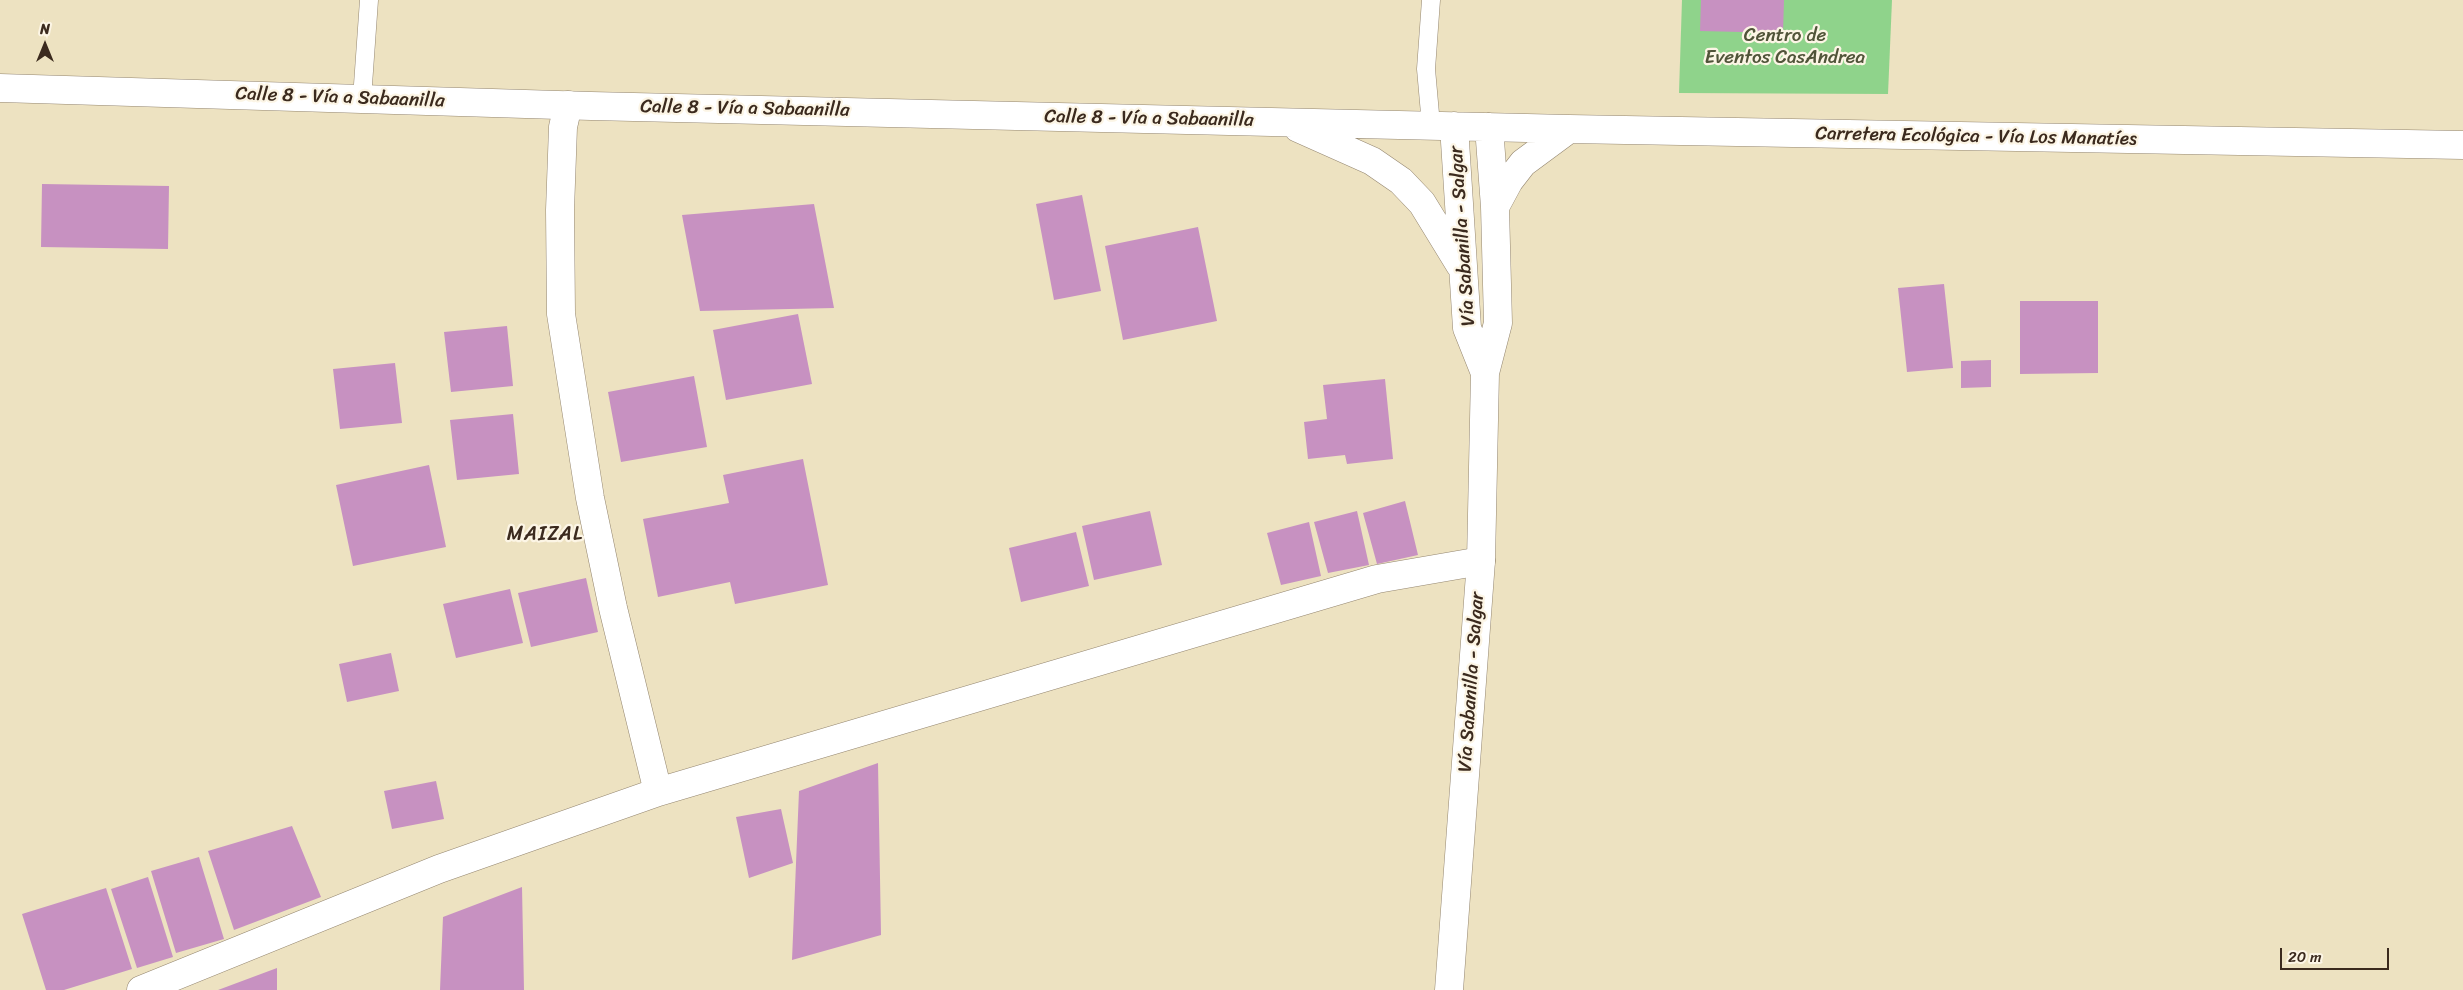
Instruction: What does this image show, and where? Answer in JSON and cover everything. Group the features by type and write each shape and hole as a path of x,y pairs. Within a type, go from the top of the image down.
{"street":[{"name":"Calle 8 - Vía a Sabaanilla","path":"0,88 568,105 1489,127"},
{"path":"568,105 562,136 560,314 590,498 613,608 658,792"},
{"path":"1283,122 1363,157 1401,181 1422,203 1463,271"},
{"name":"Vía Sabanilla - Salgar","path":"1443,125 1463,271 1467,328 1485,373"},
{"name":"Vía Sabanilla - Salgar","path":"1449,990 1481,561 1485,373 1498,323 1495,206 1489,127"},
{"name":"Carretera Ecológica - Vía Los Manatíes","path":"1489,127 2463,145"},
{"path":"1495,206 1523,163 1569,129"},
{"path":"141,990 439,869 658,792 1378,579 1481,561"}],"lane":[{"path":"362,99 369,0"},
{"path":"1430,0 1426,69 1443,125"}],"green space":[{"name":"Centro de Eventos CasAndrea","path":"1682,0 1892,0 1888,94 1679,93"}],"building":[{"path":"1701,0 1784,0 1783,33 1700,31"},
{"path":"42,184 169,186 168,249 41,247"},
{"path":"1082,195 1101,291 1054,300 1036,204"},
{"path":"814,204 834,308 700,311 682,215"},
{"path":"1198,227 1217,321 1123,340 1105,246"},
{"path":"1944,284 1953,368 1907,372 1898,288"},
{"path":"2020,301 2098,301 2098,373 2020,374"},
{"path":"798,314 812,384 726,400 713,330"},
{"path":"507,326 513,386 451,392 444,332"},
{"path":"1991,360 1991,387 1961,388 1961,361"},
{"path":"395,363 402,423 340,429 333,369"},
{"path":"694,376 707,447 621,462 608,392"},
{"path":"1385,379 1393,459 1347,464 1345,455 1308,459 1304,422 1327,419 1323,385"},
{"path":"513,414 519,474 457,480 450,420"},
{"path":"803,459 828,585 735,604 730,582 658,597 643,519 729,503 723,475"},
{"path":"429,465 446,547 353,566 336,485"},
{"path":"1405,501 1418,555 1377,564 1363,513"},
{"path":"1150,511 1162,565 1094,580 1082,526"},
{"path":"1357,511 1369,565 1328,573 1314,522"},
{"path":"1309,522 1321,576 1281,585 1267,533"},
{"path":"1076,532 1089,586 1021,602 1009,548"},
{"path":"586,578 598,632 531,647 518,593"},
{"path":"510,589 523,643 456,658 443,604"},
{"path":"391,653 399,691 347,702 339,664"},
{"path":"878,763 881,935 792,960 799,791"},
{"path":"436,781 444,819 392,829 384,791"},
{"path":"781,809 793,863 749,878 736,817"},
{"path":"292,826 321,897 234,930 208,851"},
{"path":"199,857 224,939 176,953 151,871"},
{"path":"148,877 173,957 137,968 111,889"},
{"path":"522,887 524,990 440,990 443,917"},
{"path":"106,888 132,969 64,990 46,990 22,914"},
{"path":"277,968 277,990 218,990"}],"district":[{"name":"MAIZAL","path":"545,535"}]}
